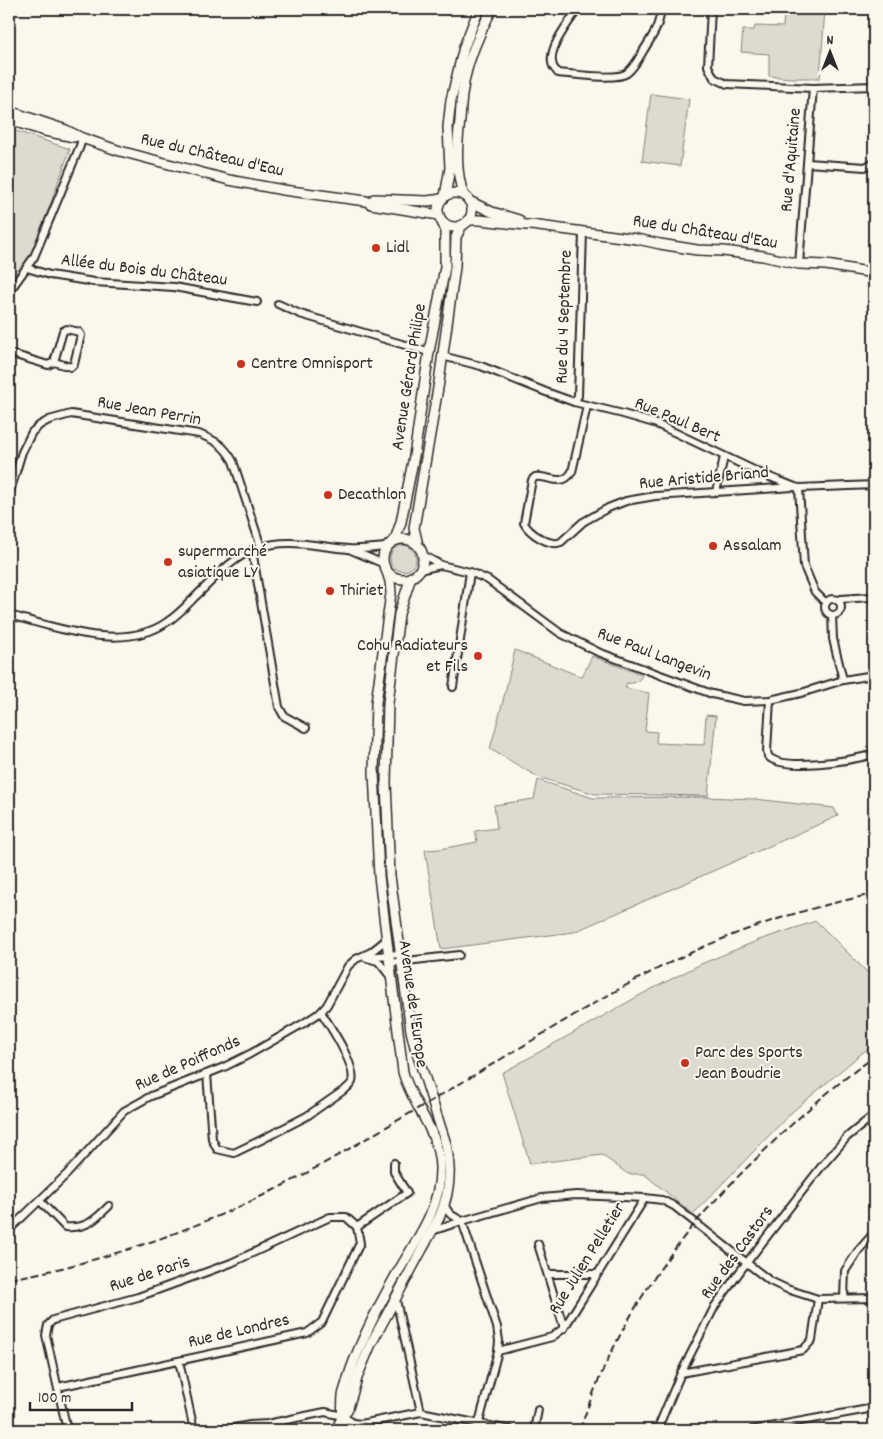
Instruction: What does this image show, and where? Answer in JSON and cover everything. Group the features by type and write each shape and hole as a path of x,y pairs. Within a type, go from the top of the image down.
{"main road":[{"path":"479,9 464,47 451,100 448,127 450,168 443,198 438,207 443,222 452,226 465,222 471,213 459,181 458,137 463,87 474,50 492,9"},
{"name":"Rue du Château d'Eau","path":"9,111 59,127 82,138 120,151 229,180 283,190 366,201 371,204 440,216"},
{"name":"Rue du Château d'Eau","path":"9,120 63,136 82,138"},
{"path":"443,198 454,193 466,199"},
{"name":"Rue du Château d'Eau","path":"366,201 371,199 427,201 443,198"},
{"name":"Rue du Château d'Eau","path":"466,199 492,212 531,225"},
{"name":"Avenue Gérard Philipe","path":"395,540 401,522 414,456 444,267 445,229 440,216"},
{"name":"Rue du Château d'Eau","path":"465,222 480,220 531,225 874,273"},
{"name":"Avenue Gérard Philipe","path":"418,545 414,528 439,382 455,267 456,237 465,222"},
{"path":"407,539 418,545 422,555 422,566 419,570 411,577 400,578 390,574 383,558 386,547 395,540 407,539"},
{"name":"Avenue de l'Europe","path":"342,1430 343,1395 361,1342 430,1216 437,1198 440,1177 440,1159 435,1138 410,1091 403,1072 378,876 374,772 376,703 391,593 390,581 385,566"},
{"name":"Avenue de l'Europe","path":"336,1430 348,1408 358,1374 371,1344 396,1300 444,1205 450,1178 448,1151 413,1040 390,876 388,846 386,783 388,703 399,614 411,577"}],"street":[{"path":"578,9 557,41 552,65 558,73 615,77 625,75 631,69 656,30 661,9"},
{"path":"710,9 708,66 714,78 727,84 813,88 874,86"},
{"name":"Rue d'Aquitaine","path":"799,264 813,88"},
{"path":"9,292 34,257 82,138"},
{"path":"807,163 865,167 874,162"},
{"name":"Rue du 4 Septembre","path":"574,402 578,396 583,232"},
{"name":"Allée du Bois du Château","path":"27,268 50,275 94,282 174,287 257,302"},
{"path":"278,304 300,314 429,352"},
{"path":"9,352 48,365 54,362 71,367 74,364 81,335 79,332 68,329 63,331 54,362"},
{"name":"Rue Paul Bert","path":"442,356 481,366 574,402 654,424 760,473 797,487 874,485"},
{"name":"Rue Aristide Briand","path":"588,406 570,476 562,480 539,476 532,480 524,520 526,528 552,544 561,542 582,522 617,504 655,496 797,487"},
{"name":"Rue Jean Perrin","path":"9,495 22,452 32,432 48,420 71,414 199,434 216,441 228,452 233,461 261,547"},
{"path":"716,492 724,457"},
{"path":"759,490 762,480 760,473"},
{"path":"797,487 804,566 814,592 826,602"},
{"path":"9,615 87,634 113,638 144,632 166,623 233,560 261,547 278,543 298,542 350,550 386,547"},
{"path":"252,550 279,707 284,716 306,728"},
{"path":"350,550 385,566"},
{"name":"Rue Paul Langevin","path":"422,555 441,565 470,572 488,580 560,633 598,652 712,694 744,701 770,700 843,680 874,675"},
{"name":"Rue Paul Langevin","path":"419,570 441,565"},
{"path":"453,687 470,572"},
{"path":"838,601 841,598 870,597"},
{"path":"826,602 831,599 838,601 841,605 840,610 832,615"},
{"path":"826,602 825,609 828,614 832,615"},
{"path":"832,615 833,639 843,680"},
{"path":"770,700 767,751 768,756 776,762 830,763 863,758 874,754"},
{"name":"Rue de Poiffonds","path":"9,1230 67,1174 124,1111 151,1096 250,1054 321,1012 327,1005 348,966 386,940"},
{"path":"361,957 389,959 459,955"},
{"path":"361,957 378,961 391,977"},
{"path":"206,1074 212,1138 217,1149 234,1153 290,1126 347,1088 352,1082 351,1071 340,1042 321,1012"},
{"name":"Rue des Castors","path":"657,1430 681,1373 715,1306 821,1167 847,1137 874,1115"},
{"path":"357,1227 406,1193 394,1172 394,1163"},
{"path":"432,1231 542,1198 576,1195 662,1200 674,1206 770,1281 787,1289 818,1299 874,1298"},
{"name":"Rue Julien Pelletier","path":"498,1351 552,1337 564,1328 645,1198"},
{"path":"40,1201 65,1227 77,1228 93,1221 109,1206"},
{"path":"444,1205 450,1214 462,1221 497,1326 498,1351 478,1427"},
{"name":"Rue de Paris","path":"67,1430 46,1334 48,1325 53,1320 138,1296 215,1269 330,1217 346,1217 357,1227"},
{"name":"Rue de Londres","path":"58,1387 307,1333 322,1322 360,1243 357,1227"},
{"path":"844,1298 845,1271 858,1251 874,1235"},
{"path":"538,1244 564,1328"},
{"path":"548,1274 598,1274"},
{"path":"681,1373 803,1350 812,1340 818,1299"},
{"path":"396,1300 421,1412"},
{"path":"179,1361 194,1430"},
{"path":"752,1430 874,1408"},
{"path":"534,1430 538,1410"},
{"path":"223,1430 267,1424 325,1412 343,1416 354,1423 361,1424 421,1412 478,1427 510,1430"}],"shaded area":[{"path":"784,9 825,9 820,78 769,76 769,54 741,52 743,30 754,30 755,26 783,27"},
{"path":"651,94 689,99 680,166 642,161"},
{"path":"16,131 70,149 33,253 9,282 9,137"},
{"path":"403,545 412,549 416,558 412,567 403,571 394,567 390,558 394,549"},
{"path":"515,650 582,677 592,656 642,675 636,682 627,683 625,688 649,693 645,731 657,732 656,743 704,745 706,715 716,716 708,796 595,794 538,777 490,749"},
{"path":"538,780 593,798 705,797 755,799 834,808 838,816 574,932 441,949 425,850 477,842 475,831 497,828 494,805 534,799"},
{"name":"Parc des Sports Jean Boudrie","path":"816,921 874,979 874,1045 792,1112 693,1214 644,1174 628,1174 602,1155 530,1164 502,1073 644,993 701,964 759,940"}],"railway":[{"path":"9,1279 45,1272 115,1253 184,1230 218,1216 312,1170 628,984 668,964 756,926 803,911 874,894"},
{"path":"580,1430 601,1374 614,1347 643,1295 677,1245 743,1172 800,1117 874,1057"}],"place":[{"name":"Lidl","path":"376,248"},
{"name":"Centre Omnisport","path":"241,364"},
{"name":"Decathlon","path":"328,495"},
{"name":"Assalam","path":"713,546"},
{"name":"supermarché asiatique LY","path":"168,562"},
{"name":"Thiriet","path":"330,591"},
{"name":"Cohu Radiateurs et Fils","path":"478,656"},
{"name":"Parc des Sports Jean Boudrie","path":"685,1063"}]}
